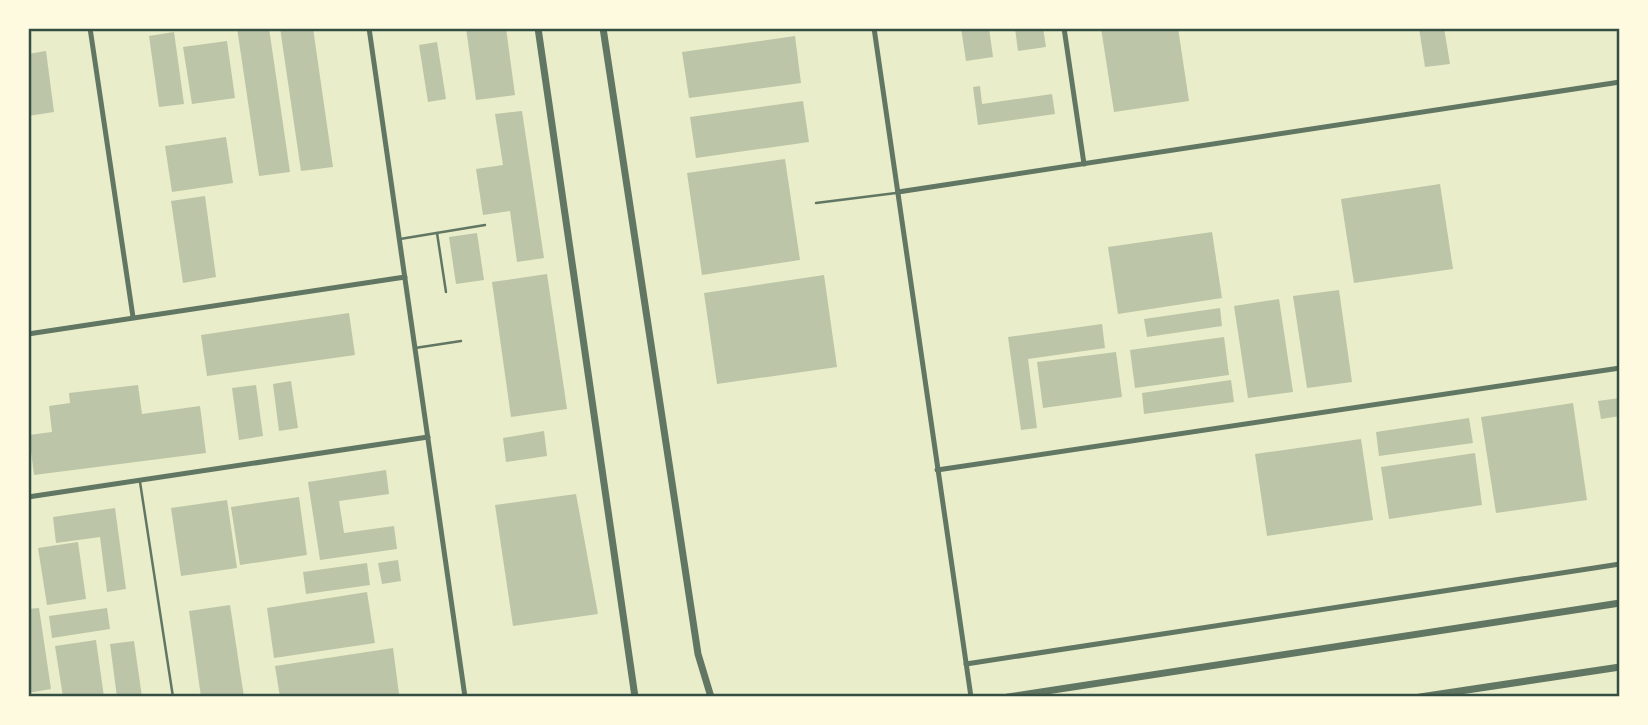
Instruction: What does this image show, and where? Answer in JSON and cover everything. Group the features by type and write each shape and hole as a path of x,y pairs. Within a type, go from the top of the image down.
{"street":[{"path":"90,28 133,317"},
{"path":"369,28 465,697"},
{"path":"538,28 635,697"},
{"path":"603,28 698,654 711,697"},
{"path":"874,28 971,697"},
{"path":"1064,28 1084,164"},
{"path":"898,192 1620,82"},
{"path":"28,334 405,277"},
{"path":"937,470 1620,368"},
{"path":"28,498 428,438"},
{"path":"966,664 1620,565"},
{"path":"1008,697 1620,603"},
{"path":"1420,697 1620,667"}],"lane":[{"path":"816,203 898,192"},
{"path":"400,239 485,225"},
{"path":"437,233 446,292"},
{"path":"415,348 461,341"},
{"path":"140,482 173,697"}],"building":[{"path":"237,28 269,28 290,172 259,176"},
{"path":"280,28 313,28 333,167 301,171"},
{"path":"466,28 506,28 515,95 476,100"},
{"path":"961,28 989,28 993,57 966,61"},
{"path":"1015,28 1043,28 1046,47 1018,51"},
{"path":"1101,28 1178,28 1189,101 1114,112"},
{"path":"1419,28 1444,28 1450,64 1425,67"},
{"path":"174,32 184,104 159,107 149,36"},
{"path":"795,36 801,83 689,98 682,52"},
{"path":"227,41 235,98 192,104 183,47"},
{"path":"437,42 446,99 428,102 419,45"},
{"path":"46,51 54,112 28,116 28,54"},
{"path":"980,86 982,104 1052,94 1055,114 978,125 973,87"},
{"path":"803,101 809,142 696,158 690,117"},
{"path":"522,111 544,258 517,262 510,211 483,215 476,169 503,165 495,114"},
{"path":"226,137 233,183 172,192 165,146"},
{"path":"785,159 800,260 702,275 687,173"},
{"path":"1440,184 1453,269 1354,283 1341,199"},
{"path":"205,196 216,277 183,283 171,201"},
{"path":"1212,232 1222,298 1118,314 1108,247"},
{"path":"477,233 484,280 456,284 449,237"},
{"path":"547,274 567,409 511,417 492,282"},
{"path":"824,275 837,367 717,384 704,293"},
{"path":"1339,290 1352,382 1307,388 1293,296"},
{"path":"1279,299 1293,392 1248,398 1234,306"},
{"path":"1220,308 1222,326 1147,337 1144,319"},
{"path":"349,313 355,355 207,376 201,335"},
{"path":"1102,324 1105,348 1028,359 1037,428 1021,430 1008,337"},
{"path":"1224,337 1229,375 1135,388 1130,350"},
{"path":"1116,352 1122,397 1043,408 1037,362"},
{"path":"1231,380 1234,402 1144,414 1142,393"},
{"path":"291,381 298,428 279,431 273,384"},
{"path":"138,385 142,414 200,406 206,453 34,475 29,435 52,432 49,406 70,403 69,393"},
{"path":"256,385 263,436 239,440 232,388"},
{"path":"1620,398 1620,416 1601,419 1598,401"},
{"path":"1573,403 1587,500 1496,513 1481,417"},
{"path":"1469,418 1473,443 1379,456 1376,432"},
{"path":"544,431 547,456 506,462 503,438"},
{"path":"1361,439 1373,520 1267,536 1255,454"},
{"path":"1475,453 1482,505 1389,519 1381,467"},
{"path":"386,470 389,494 339,501 344,533 394,526 397,549 320,560 308,482"},
{"path":"576,494 598,614 513,626 495,505"},
{"path":"299,497 307,555 240,565 231,507"},
{"path":"227,500 237,568 181,576 171,508"},
{"path":"115,508 126,589 107,592 100,537 56,543 53,517"},
{"path":"78,542 86,599 47,605 38,548"},
{"path":"398,560 401,581 382,584 378,563"},
{"path":"367,563 370,585 306,594 303,572"},
{"path":"367,592 375,643 274,658 267,608"},
{"path":"230,605 244,697 201,697 189,611"},
{"path":"39,608 51,689 28,693 28,609"},
{"path":"107,608 110,629 52,638 49,616"},
{"path":"96,640 104,697 63,697 55,646"},
{"path":"134,641 142,697 117,697 110,644"},
{"path":"393,648 399,694 379,697 280,697 275,666"}]}
